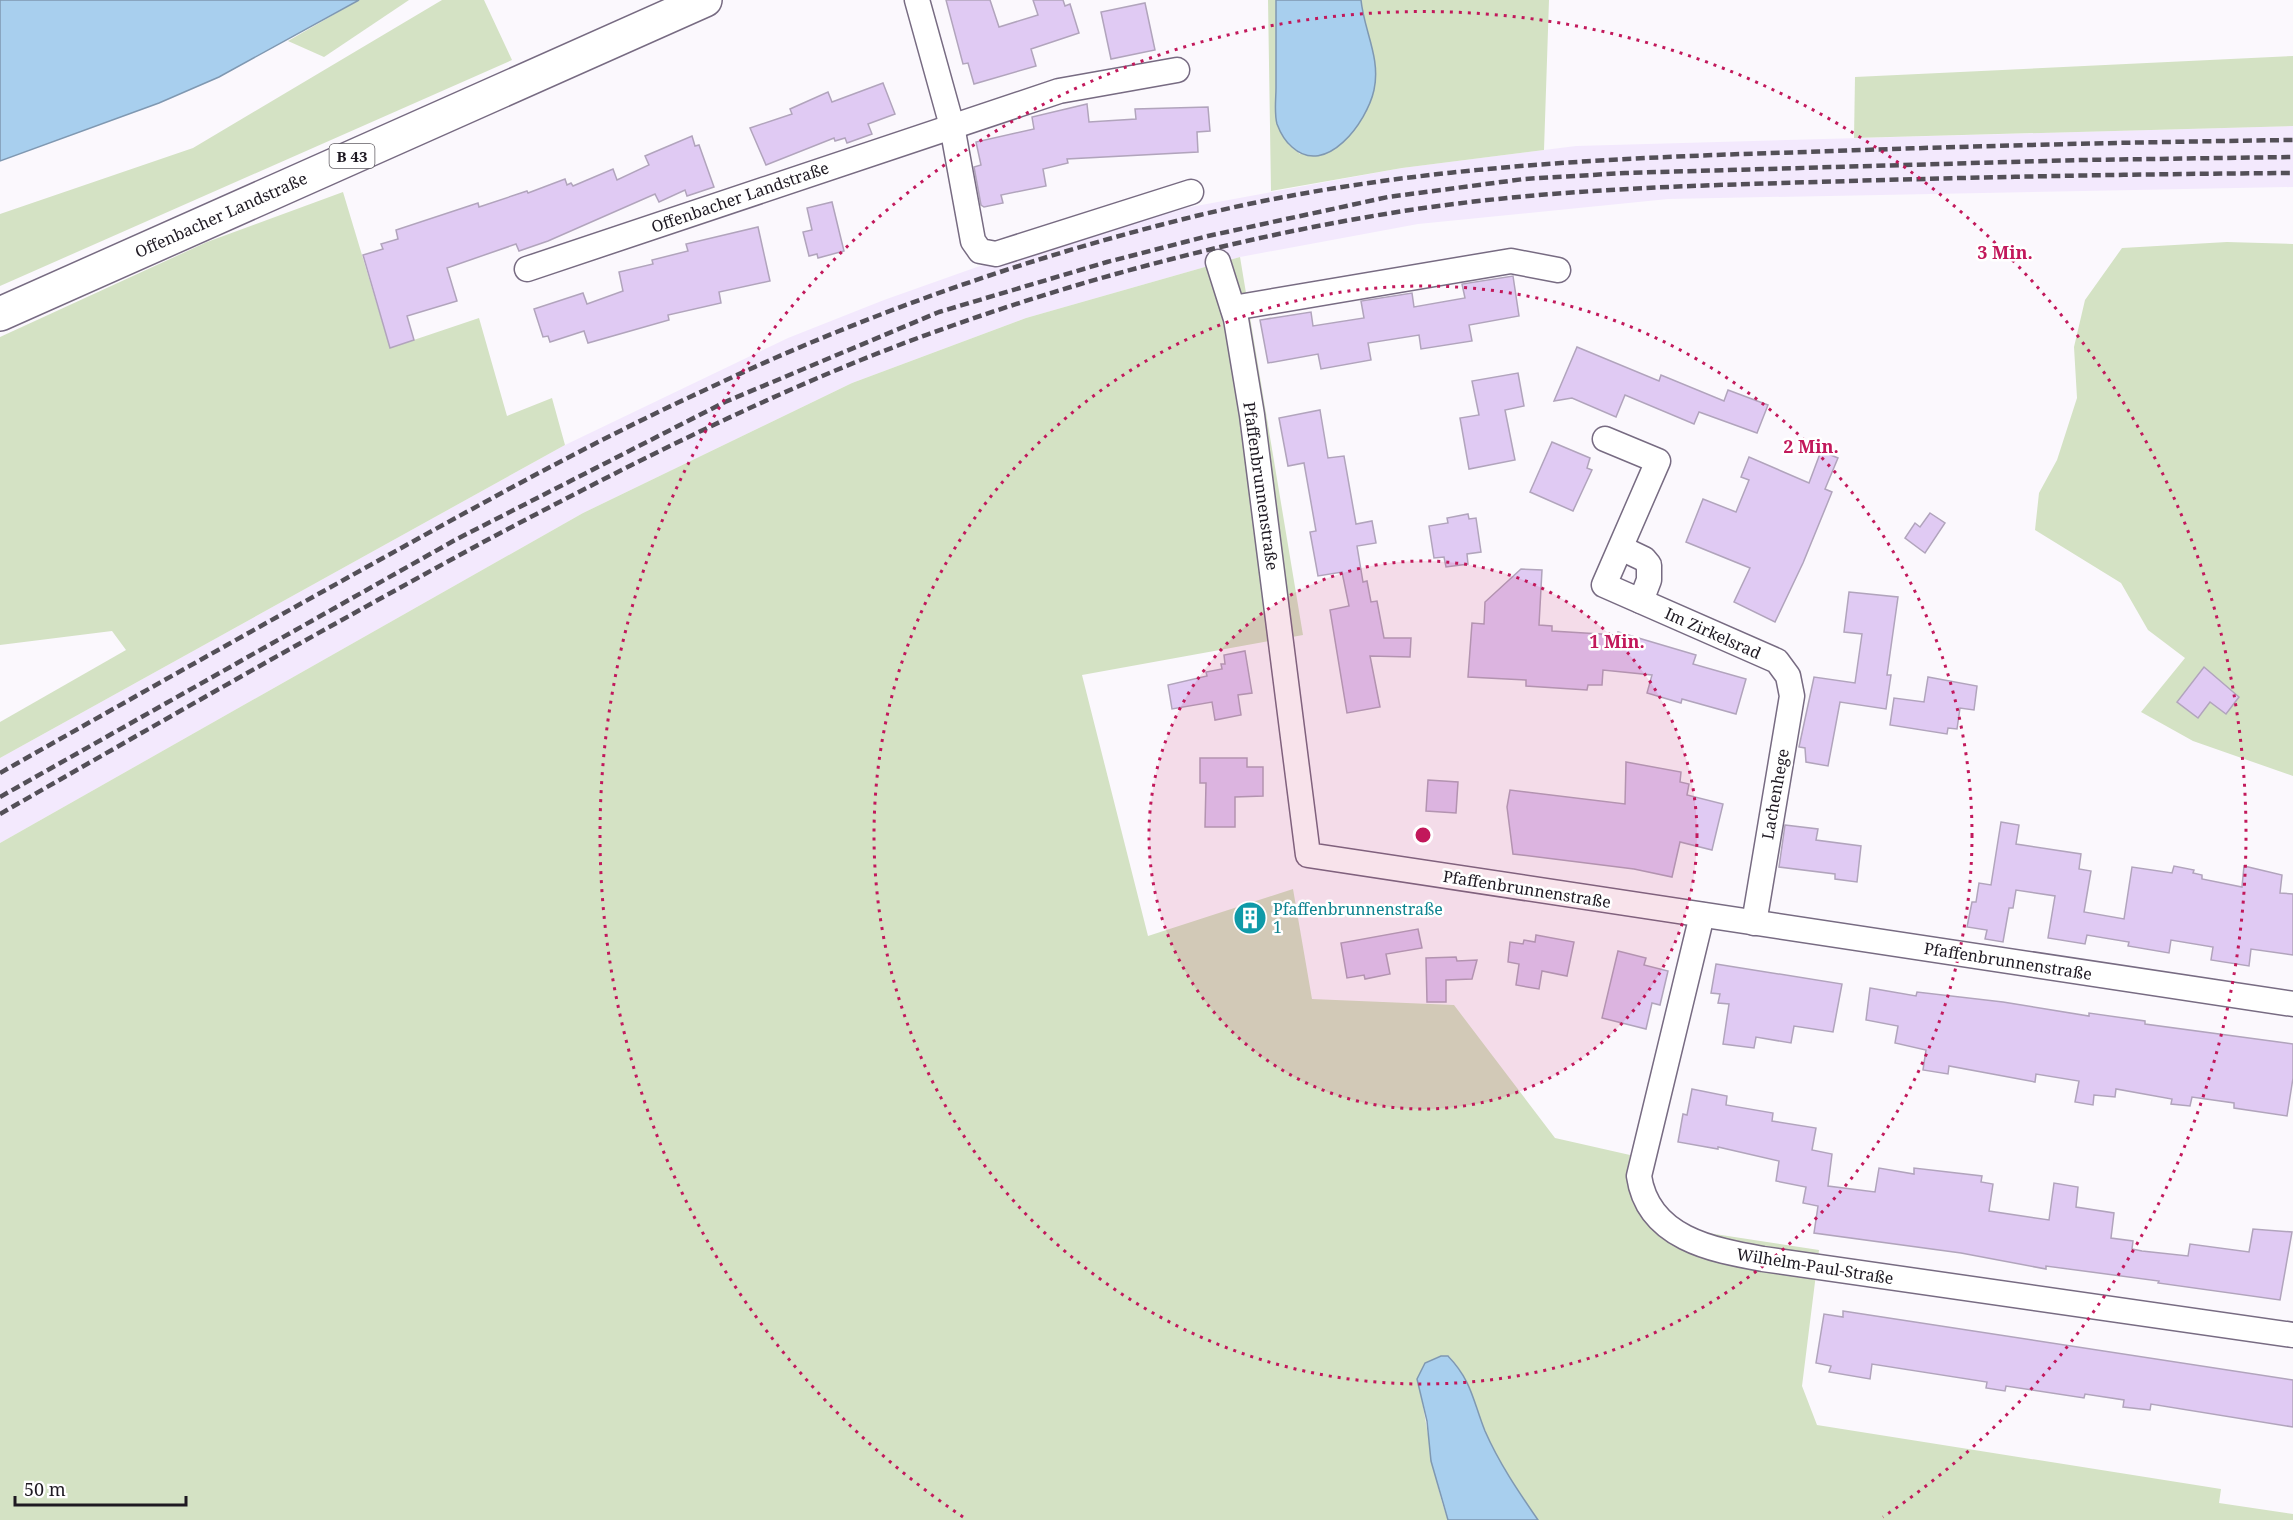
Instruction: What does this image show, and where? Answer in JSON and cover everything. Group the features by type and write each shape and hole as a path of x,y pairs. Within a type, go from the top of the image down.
{"main road":[{"name":"Offenbacher Landstraße","path":"0,314 705,0"}],"street":[{"path":"917,0 952,126 975,247 986,254 996,254 1191,192"},
{"name":"Offenbacher Landstraße","path":"527,269 1059,91 1177,70"},
{"path":"1233,308 1511,261 1558,270"},
{"name":"Pfaffenbrunnenstraße","path":"1218,262 1233,308 1252,415 1308,855 2293,1004"},
{"name":"Im Zirkelsrad","path":"1605,439 1658,462 1604,585 1784,666"},
{"path":"1621,548 1649,565 1649,580 1641,601"},
{"name":"Lachenhege","path":"1754,923 1792,696 1784,666"},
{"name":"Wilhelm-Paul-Straße","path":"1702,915 1639,1176 1641,1186 1652,1207 1679,1235 1716,1250 1762,1258 2293,1335"}],"shaded area":[{"path":"2293,126 2293,187 1668,199 1418,224 1240,257 1026,318 852,383 583,513 0,843 0,758 565,445 788,338 884,300 977,267 1185,208 1402,168 1576,146"}],"green space":[{"path":"359,0 409,0 324,57 288,41"},
{"path":"442,0 484,0 512,60 0,286 0,214 193,148"},
{"path":"1268,0 1276,0 1277,124 1289,145 1300,154 1342,143 1365,114 1361,0 1549,0 1544,150 1402,168 1271,191"},
{"path":"2293,56 2293,126 1854,138 1855,77"},
{"path":"343,192 390,348 479,318 507,416 552,398 565,445 0,758 0,722 126,650 112,631 0,645 0,337 207,242"},
{"path":"2227,242 2293,244 2293,776 2193,741 2141,712 2185,658 2148,630 2121,583 2035,530 2039,493 2057,460 2077,398 2074,347 2085,300 2122,248"},
{"path":"1240,257 1303,635 1082,675 1148,936 1293,889 1312,999 1454,1005 1555,1138 1630,1155 1632,1184 1656,1225 1819,1250 1802,1386 1817,1425 2221,1489 2219,1503 2293,1514 2293,1520 1538,1520 1496,1455 1463,1374 1449,1356 1443,1356 1433,1359 1417,1379 1434,1468 1448,1520 0,1520 0,843 583,513 852,383 1026,318"}],"water":[{"path":"0,0 359,0 219,77 159,103 0,161"},
{"path":"1276,0 1361,0 1374,56 1376,78 1374,90 1363,117 1354,130 1331,151 1318,156 1305,155 1292,147 1283,137 1277,124 1275,111"},
{"path":"1441,1356 1448,1356 1462,1374 1496,1454 1538,1520 1448,1520 1431,1461 1427,1421 1417,1379 1425,1363"}],"building":[{"path":"946,0 990,0 999,27 1038,15 1033,0 1063,0 1065,6 1070,4 1079,33 1031,49 1036,66 974,84 968,63 963,64"},
{"path":"1145,3 1155,50 1111,59 1101,12"},
{"path":"883,83 895,114 868,124 872,134 847,143 845,138 835,141 834,138 766,165 750,128 792,114 790,109 828,92 832,102"},
{"path":"1087,104 1089,122 1136,119 1135,109 1208,107 1210,131 1197,132 1198,152 1067,159 1068,163 1043,169 1046,186 1001,195 1003,203 984,207 981,205 974,167 981,165 976,142 1034,129 1032,117"},
{"path":"692,136 695,146 699,145 714,187 687,196 685,190 659,202 655,194 548,241 519,251 516,244 447,268 457,301 407,316 414,340 390,348 363,255 383,249 381,244 398,239 396,230 478,203 479,207 527,191 528,193 565,179 567,185 571,183 573,186 613,169 617,180 649,165 645,156"},
{"path":"832,202 844,251 818,258 817,254 809,256 803,232 812,230 807,208"},
{"path":"758,227 770,281 719,292 721,303 668,315 669,320 588,343 584,331 550,342 548,336 543,337 534,309 583,293 587,304 623,291 619,272 653,264 652,260 688,251 686,244"},
{"path":"1513,276 1519,316 1469,325 1472,341 1421,349 1419,335 1368,343 1371,360 1321,369 1318,354 1268,363 1260,320 1311,312 1313,326 1364,318 1361,301 1412,293 1414,307 1465,298 1462,284"},
{"path":"1577,347 1659,381 1661,375 1724,401 1728,390 1768,405 1757,433 1699,412 1694,424 1625,395 1616,417 1572,398 1554,401"},
{"path":"1518,373 1524,406 1505,410 1515,460 1469,469 1460,418 1479,415 1472,381"},
{"path":"1320,410 1328,458 1344,456 1356,524 1372,521 1376,543 1357,546 1363,582 1367,581 1371,602 1377,601 1384,638 1411,638 1410,657 1370,656 1380,707 1347,713 1330,610 1349,606 1342,572 1318,576 1310,532 1316,531 1304,463 1288,466 1279,418"},
{"path":"1552,442 1590,458 1587,468 1592,470 1573,511 1530,492"},
{"path":"1821,451 1838,458 1825,489 1832,492 1803,563 1775,622 1734,602 1750,568 1686,542 1703,499 1736,512 1749,480 1741,477 1749,457 1809,483"},
{"path":"1930,513 1945,523 1925,553 1905,538 1915,523 1920,527"},
{"path":"1468,514 1469,519 1476,518 1481,552 1467,554 1468,564 1446,567 1444,557 1434,558 1429,526 1448,523 1447,518"},
{"path":"1521,569 1542,570 1539,625 1552,626 1552,631 1617,635 1618,632 1696,655 1693,664 1746,679 1736,714 1682,699 1681,703 1647,693 1652,675 1603,670 1602,685 1588,685 1587,690 1526,686 1526,680 1468,677 1472,623 1484,624 1485,602"},
{"path":"1849,592 1898,597 1887,675 1891,675 1886,709 1840,702 1828,766 1806,762 1805,748 1799,747 1814,677 1855,683 1862,634 1844,632"},
{"path":"1245,651 1252,693 1238,695 1241,715 1215,720 1212,702 1172,709 1168,685 1207,676 1206,672 1222,669 1221,664 1225,664 1224,655"},
{"path":"2204,667 2239,697 2226,714 2210,702 2198,718 2177,702"},
{"path":"1928,677 1977,686 1974,710 1960,708 1957,729 1948,728 1947,734 1890,725 1894,698 1924,702"},
{"path":"1200,758 1247,758 1247,767 1263,767 1263,796 1235,797 1235,827 1205,827 1206,783 1200,783"},
{"path":"1626,762 1681,772 1680,782 1689,784 1687,795 1723,804 1712,850 1680,842 1672,877 1634,869 1513,854 1507,807 1510,790 1625,804"},
{"path":"1428,780 1458,782 1456,813 1426,811"},
{"path":"2001,822 2019,825 2016,844 2081,854 2079,869 2091,871 2084,912 2124,919 2132,867 2172,873 2174,866 2194,870 2193,873 2202,875 2202,879 2242,887 2244,866 2282,875 2280,893 2293,894 2293,955 2251,949 2249,966 2211,960 2213,947 2171,940 2169,953 2128,946 2129,942 2087,935 2085,944 2048,938 2055,896 2016,890 2013,908 2009,908 2003,942 1985,939 1987,930 1967,927 1972,902 1976,902 1979,883 1991,885"},
{"path":"1785,825 1818,829 1816,840 1861,846 1857,882 1835,879 1835,874 1779,867"},
{"path":"1418,929 1422,948 1386,954 1390,974 1365,979 1364,975 1347,978 1341,943"},
{"path":"1536,935 1574,942 1567,976 1542,971 1539,989 1516,985 1519,964 1508,962 1510,942 1523,944 1524,940 1535,942"},
{"path":"1618,951 1646,958 1644,965 1668,971 1660,1005 1652,1003 1646,1029 1602,1018"},
{"path":"1456,957 1457,961 1477,960 1472,979 1446,980 1446,1002 1427,1002 1426,958"},
{"path":"1716,964 1842,984 1833,1032 1794,1026 1791,1043 1756,1037 1754,1048 1723,1044 1729,1004 1718,1003 1720,994 1711,993"},
{"path":"1870,988 1916,996 1917,992 2003,1002 2089,1016 2089,1013 2145,1021 2145,1024 2293,1044 2293,1078 2287,1116 2234,1108 2234,1103 2192,1097 2190,1106 2171,1104 2172,1099 2116,1089 2115,1097 2094,1095 2093,1105 2075,1102 2079,1081 2036,1074 2035,1082 1949,1066 1948,1074 1923,1070 1926,1050 1895,1043 1898,1026 1866,1020"},
{"path":"1692,1089 1727,1096 1726,1105 1773,1113 1772,1121 1816,1128 1812,1150 1832,1154 1828,1186 1875,1192 1879,1168 1914,1174 1914,1168 1982,1176 1981,1182 1993,1184 1989,1211 2049,1220 2054,1183 2078,1187 2076,1207 2114,1213 2111,1238 2133,1241 2132,1249 2188,1256 2190,1244 2249,1252 2253,1229 2292,1232 2280,1300 2046,1266 2046,1269 1961,1253 1814,1233 1818,1206 1803,1203 1806,1187 1776,1181 1779,1161 1718,1147 1718,1149 1678,1142 1683,1114 1687,1115"},
{"path":"1843,1311 2293,1380 2293,1427 2151,1404 2150,1410 2123,1407 2124,1400 2085,1394 2084,1398 2006,1386 2005,1391 1986,1388 1987,1382 1872,1364 1870,1379 1829,1372 1831,1366 1816,1363 1824,1314 1843,1317"}],"railway":[{"path":"0,773 463,514 666,408 827,336 949,289 1137,231 1275,199 1350,186 1425,176 1577,162 1730,154 2049,144 2293,140"},
{"path":"0,797 455,540 725,402 939,312 1107,262 1208,236 1388,197 1524,179 1625,173 2080,160 2293,157"},
{"path":"0,814 489,539 660,451 776,396 894,347 1008,307 1116,274 1226,246 1336,223 1444,205 1550,194 1877,180 2293,173"}],"place":[{"name":"Pfaffenbrunnenstraße 1","path":"1250,918"}]}
